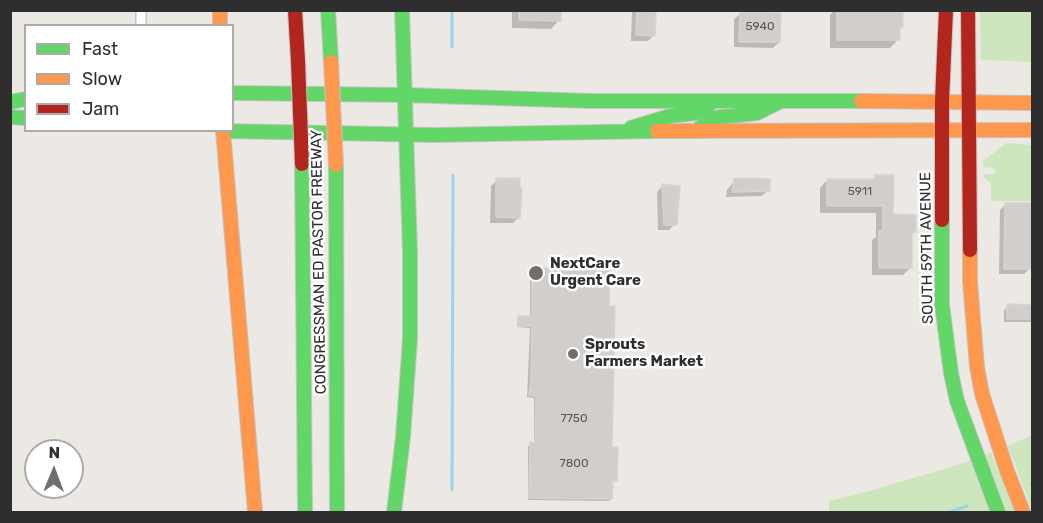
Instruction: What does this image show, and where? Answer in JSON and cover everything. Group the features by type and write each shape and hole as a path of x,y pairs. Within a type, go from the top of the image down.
{"main road":[{"name":"CONGRESSMAN ED PASTOR FREEWAY","path":"295,10 302,164 305,513"},
{"name":"CONGRESSMAN ED PASTOR FREEWAY","path":"328,10 336,165 337,513"},
{"path":"394,513 403,437 410,339 410,252 402,10"},
{"name":"SOUTH 59TH AVENUE","path":"946,10 942,101 942,305 951,373 966,430 998,513"},
{"path":"968,10 970,281 977,367 982,394 1022,511"},
{"path":"234,93 405,95 591,101 781,100 1032,103"},
{"path":"696,131 712,118 757,113 781,100"},
{"path":"616,133 670,116 704,109 712,101"},
{"path":"234,131 406,135 1032,130"},
{"path":"222,132 255,513"}],"green space":[{"path":"980,11 1032,11 1032,62 981,60"},
{"path":"1006,143 1032,145 1032,201 991,201 991,184 983,174 995,174 995,168 983,167 983,160"},
{"path":"1032,435 1032,510 1008,446"},
{"path":"991,452 1014,512 829,512 829,501 960,464"}],"building":[{"path":"519,10 561,10 561,21 519,20"},
{"path":"637,10 656,10 655,36 636,35"},
{"path":"837,10 903,10 900,40 837,40"},
{"path":"740,12 781,13 780,42 739,42"},
{"path":"875,175 894,175 893,214 916,215 916,232 912,232 912,268 879,268 879,231 883,231 883,206 827,206 827,179 875,179"},
{"path":"496,178 520,178 520,189 522,189 520,218 496,217"},
{"path":"734,178 770,179 770,191 732,192"},
{"path":"662,184 680,186 677,225 664,225"},
{"path":"1005,203 1032,203 1032,269 1004,269"},
{"path":"532,268 610,269 609,306 615,306 612,447 618,447 617,481 613,481 612,499 529,498 530,442 535,442 536,396 529,395 532,326 518,326 518,316 532,316"},
{"path":"1007,304 1032,305 1032,319 1007,319"}],"waterway":[{"path":"452,10 452,47"},
{"path":"452,490 453,175"},
{"path":"949,512 967,506"}],"traffic: fast":[{"path":"328,10 331,62"},
{"path":"394,512 403,437 410,339 410,252 402,10"},
{"path":"234,93 405,95 591,101 861,101"},
{"path":"10,102 24,99"},
{"path":"631,128 670,116 695,113 713,101"},
{"path":"696,131 712,118 757,113 779,102"},
{"path":"10,117 24,118"},
{"path":"234,131 435,135 657,131"},
{"path":"302,164 305,512"},
{"path":"336,165 337,512"},
{"path":"942,220 942,305 951,373 957,401 998,512"}],"traffic: slow":[{"path":"220,10 220,24"},
{"path":"331,62 336,165"},
{"path":"861,101 1032,103"},
{"path":"657,131 1032,130"},
{"path":"223,132 255,512"},
{"path":"970,250 970,281 977,367 982,394 1023,512"}],"traffic: jam":[{"path":"295,10 298,61"},
{"path":"942,220 942,101 946,10"},
{"path":"968,10 970,250"},
{"path":"298,61 302,164"}],"place":[{"name":"NextCare Urgent Care","path":"536,273"},
{"name":"Sprouts Farmers Market","path":"573,354"}]}
